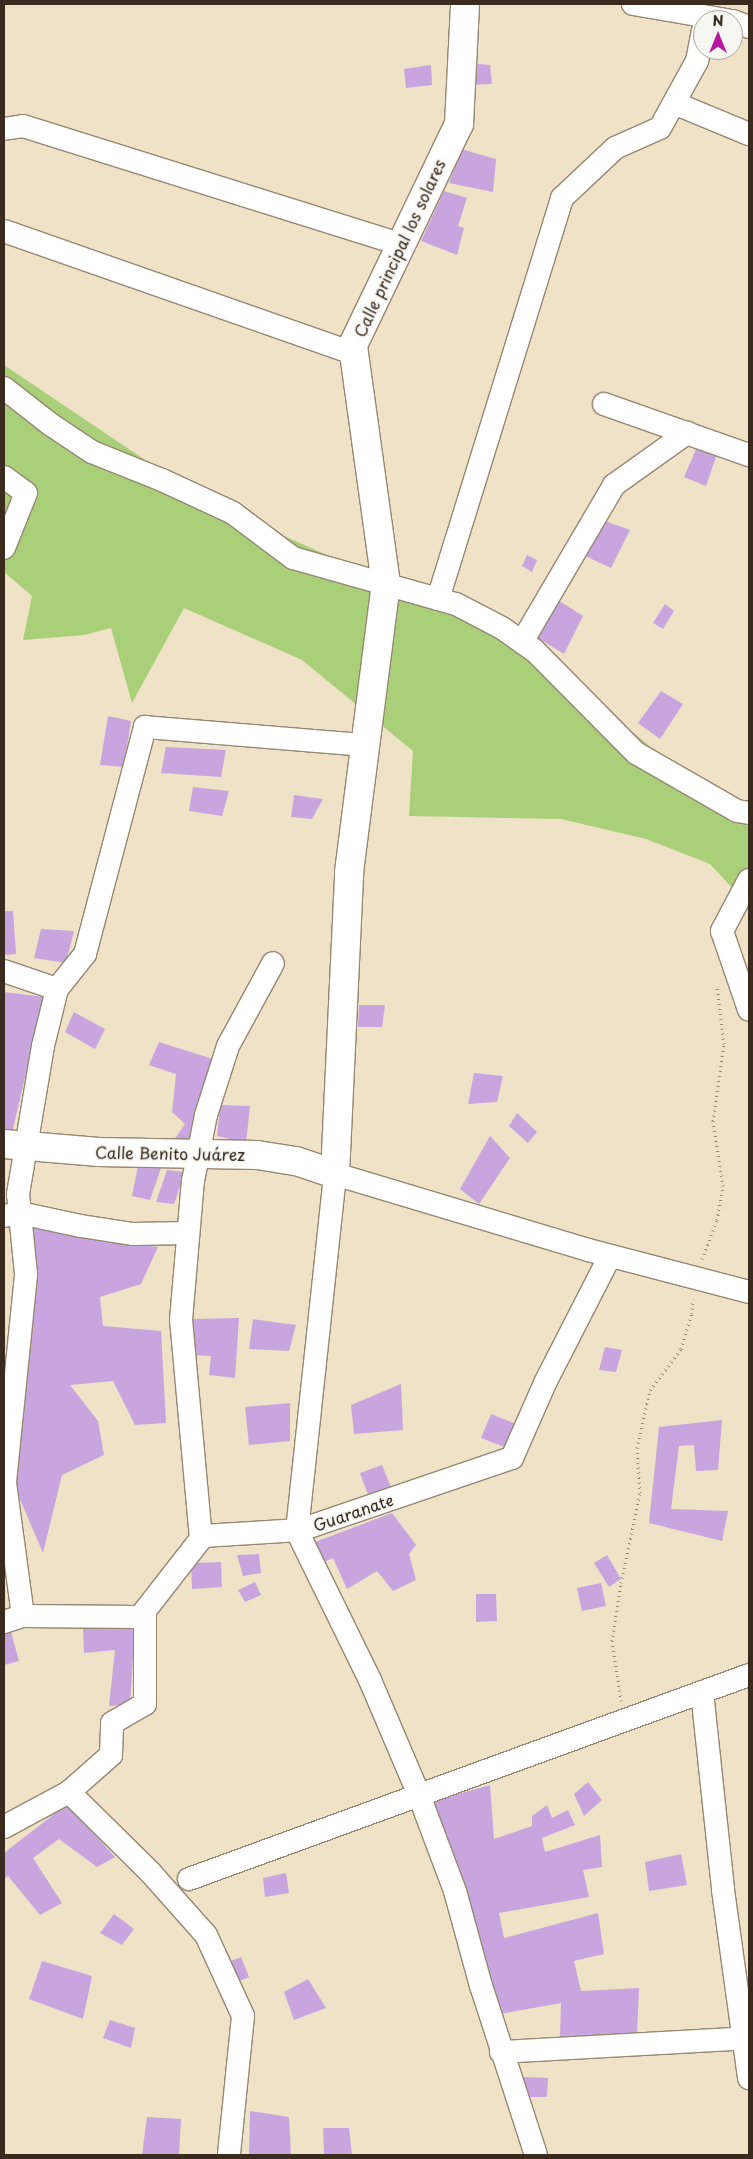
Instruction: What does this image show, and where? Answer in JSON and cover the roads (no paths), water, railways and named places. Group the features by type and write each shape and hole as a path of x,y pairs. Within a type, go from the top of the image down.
{"main road":[{"name":"Calle principal los solares","path":"335,1174 349,872 386,584 353,345 459,124 465,4"},
{"name":"Calle Benito Juárez","path":"14,1146 257,1155 296,1161 335,1174"}],"street":[{"path":"633,4 693,18"},
{"path":"438,599 562,198 615,148 660,128 697,60"},
{"path":"674,103 749,134"},
{"path":"4,129 23,126 402,245"},
{"path":"4,231 355,354"},
{"path":"4,388 50,424 92,452 162,480 232,514 293,558 456,604 534,650 636,753 737,811 749,813"},
{"path":"604,404 749,455"},
{"path":"522,642 614,485 686,433"},
{"path":"4,477 26,493 4,548"},
{"path":"273,962 228,1046 206,1115 187,1233 181,1320 201,1539 140,1618 13,1619 5,1482 26,1274 12,1215 18,1194 14,1146 43,1046 57,989 85,954 145,727 366,745"},
{"path":"749,880 722,931 749,1010"},
{"path":"4,971 57,989"},
{"path":"536,2155 501,2052 455,1891 419,1795 370,1680 297,1531 335,1174 610,1256 749,1292"},
{"path":"12,1215 133,1234 187,1233"},
{"name":"Guaranate","path":"201,1539 203,1536 297,1531 512,1458 546,1381 610,1256"},
{"path":"4,1827 69,1792 111,1755 112,1723 144,1704 145,1611"},
{"path":"189,1879 749,1675"},
{"path":"702,1692 723,1890 747,2038 749,2078"},
{"path":"69,1792 150,1872 206,1935 244,2016 229,2155"},
{"path":"501,2052 747,2038"}]}
